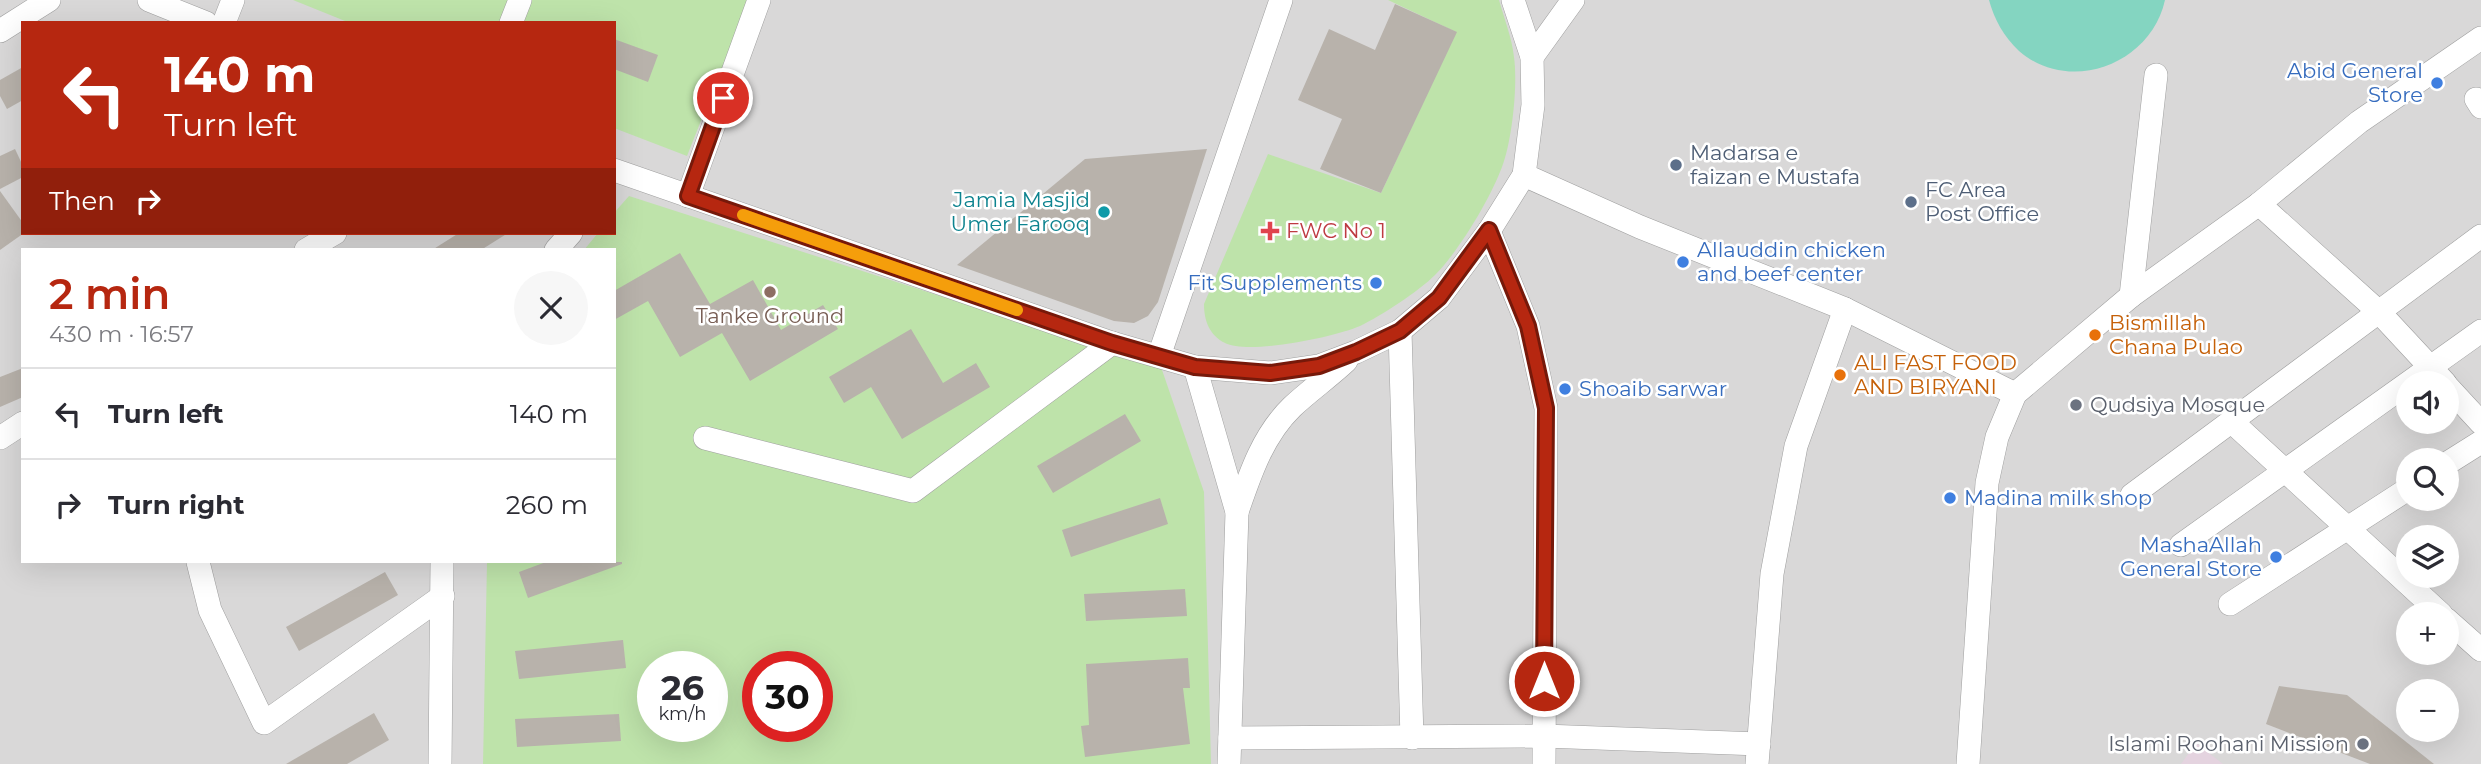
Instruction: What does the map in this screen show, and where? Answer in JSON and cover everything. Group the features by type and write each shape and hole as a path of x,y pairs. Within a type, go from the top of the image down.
{"street":[{"path":"0,31 49,0"},
{"path":"149,0 201,21"},
{"path":"225,21 233,0"},
{"path":"512,21 520,0"},
{"path":"688,196 759,0"},
{"path":"1159,356 1281,0"},
{"path":"617,175 688,196 1112,343 1195,367 1270,373 1319,366 1400,331 1439,298 1489,230 1524,176 1533,106 1532,57 1513,0"},
{"path":"1532,57 1573,0"},
{"path":"1968,764 1987,482 1997,437 2015,394 2131,296 2259,204 2359,122 2481,38"},
{"path":"2131,296 2156,75"},
{"path":"1524,176 1640,227 1845,309 2015,394"},
{"path":"2259,204 2379,312 2434,371"},
{"path":"1489,230 1528,326 1546,408 1544,764"},
{"path":"309,248 332,235"},
{"path":"2132,495 2481,236"},
{"path":"1230,738 1544,736 1758,754 1772,574 1796,446 1845,309"},
{"path":"1400,331 1412,738"},
{"path":"2446,371 2481,331"},
{"path":"705,438 914,491 1112,343"},
{"path":"1229,764 1237,512 1250,474 1267,438 1291,408 1356,352"},
{"path":"1195,367 1237,512"},
{"path":"2459,399 2481,423"},
{"path":"2180,545 2285,471 2396,404"},
{"path":"2231,421 2428,602"},
{"path":"0,438 21,424"},
{"path":"2459,456 2481,442"},
{"path":"2230,604 2396,497"},
{"path":"198,563 210,610 264,723 443,596"},
{"path":"440,764 442,563"},
{"path":"2459,631 2481,650"}],"shaded area":[{"path":"0,0 2481,0 2481,764 0,764"},
{"path":"1989,0 2165,0 2157,22 2143,41 2126,56 2106,66 2084,71 2061,71 2039,64 2019,51 2000,27"},
{"path":"2196,743 2223,764 2181,764"}],"green space":[{"path":"293,0 749,0 687,156 616,129 616,21 345,21"},
{"path":"1388,0 1499,0 1513,50 1515,82 1509,143 1497,180 1473,224 1444,265 1419,288 1378,316 1348,330 1292,343 1253,347 1225,343 1215,336 1208,326 1204,304 1268,154 1381,193 1456,32"},
{"path":"629,196 1161,367 1204,492 1211,764 483,764 487,563 616,563 616,248 586,248 596,235 616,235 616,211"}],"building":[{"path":"1395,4 1457,32 1381,193 1320,169 1342,119 1298,100 1329,29 1375,50"},
{"path":"616,40 658,55 648,82 616,70"},
{"path":"21,68 21,101 7,109 0,96 0,80"},
{"path":"15,149 21,162 21,178 0,189 0,156"},
{"name":"Jamia Masjid Umer Farooq","path":"1207,149 1158,302 1148,316 1134,323 1114,321 957,265 1085,159"},
{"path":"0,191 21,220 21,235 0,250"},
{"path":"456,235 505,235 484,248 435,248"},
{"path":"680,253 710,304 753,280 781,330 823,305 838,329 750,381 722,333 680,357 648,301 616,319 616,290"},
{"path":"911,329 943,383 976,363 990,387 902,439 871,387 844,403 829,377"},
{"path":"21,369 21,398 0,407 0,377"},
{"path":"1125,414 1141,441 1053,493 1037,466"},
{"path":"1160,498 1168,524 1071,557 1062,530"},
{"path":"622,562 528,598 519,572 543,563"},
{"path":"385,572 398,595 299,651 286,627"},
{"path":"1185,589 1187,616 1086,621 1084,594"},
{"path":"623,640 626,668 519,679 515,651"},
{"path":"1188,658 1190,688 1183,688 1190,744 1085,757 1081,726 1089,725 1086,664"},
{"name":"Islami Roohani Mission","path":"2279,686 2347,695 2396,734 2396,742 2406,742 2434,764 2370,764 2266,724"},
{"path":"374,713 389,740 347,764 286,764"},
{"path":"619,714 621,741 517,747 515,719"}],"slow traffic":[{"path":"743,215 1017,310"}],"place":[{"name":"Abid General Store","path":"2437,83"},
{"name":"Madarsa e faizan e Mustafa","path":"1676,165"},
{"name":"FC Area Post Office","path":"1911,202"},
{"name":"Jamia Masjid Umer Farooq","path":"1104,212"},
{"name":"FWC No 1","path":"1270,231"},
{"name":"Allauddin chicken and beef center","path":"1683,262"},
{"name":"Fit Supplements","path":"1376,283"},
{"name":"Tanke Ground","path":"770,292"},
{"name":"Bismillah Chana Pulao","path":"2095,335"},
{"name":"ALI FAST FOOD AND BIRYANI","path":"1840,375"},
{"name":"Shoaib sarwar","path":"1565,389"},
{"name":"Qudsiya Mosque","path":"2076,405"},
{"name":"Madina milk shop","path":"1950,498"},
{"name":"MashaAllah General Store","path":"2276,557"},
{"name":"Islami Roohani Mission","path":"2363,744"}],"route":[{"path":"723,98 688,196 1112,343 1195,367 1270,373 1319,366 1356,352 1400,331 1439,298 1489,230 1528,326 1546,408 1544,681"}]}
